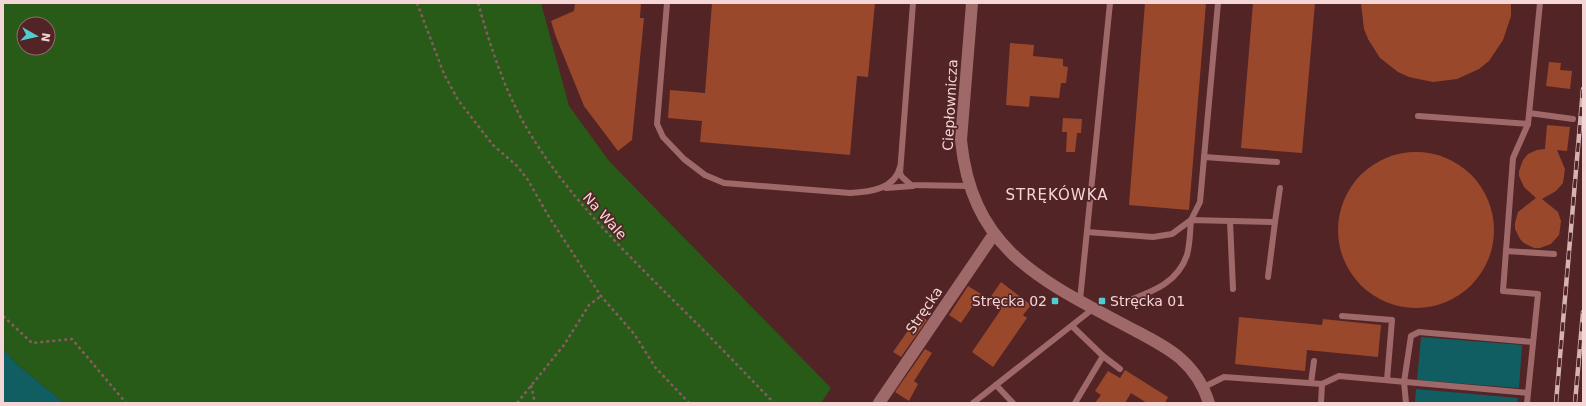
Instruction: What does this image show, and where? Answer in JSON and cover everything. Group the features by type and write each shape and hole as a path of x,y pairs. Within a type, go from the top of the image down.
{"street":[{"name":"Ciepłownicza","path":"972,3 961,140 963,161 969,186 986,221 994,234 1022,264 1040,278 1177,355 1193,370 1204,386 1209,403"},
{"name":"Stręcka","path":"879,403 994,234"}],"lane":[{"path":"667,3 657,124 663,137 684,159 706,175 724,183 850,193 880,188 914,185 969,186"},
{"path":"880,188 896,179 900,167 913,3"},
{"path":"1080,300 1110,3"},
{"path":"1130,300 1157,290 1175,275 1186,255 1191,220 1200,202 1218,3"},
{"path":"1527,403 1538,294 1503,291 1513,158 1528,124 1540,3"},
{"path":"1529,113 1573,119"},
{"path":"1418,116 1528,124"},
{"path":"1204,157 1277,162"},
{"path":"900,167 902,177 907,183 914,185"},
{"path":"1268,277 1280,188"},
{"path":"1087,232 1153,238 1172,234 1191,220 1275,222"},
{"path":"1230,221 1233,289"},
{"path":"1506,251 1554,254"},
{"path":"973,403 1094,308"},
{"path":"1342,316 1392,320 1387,380"},
{"path":"1072,326 1103,356 1120,369"},
{"path":"1406,403 1404,382 1411,336 1419,332 1533,342"},
{"path":"1075,403 1103,356"},
{"path":"1311,383 1314,361"},
{"path":"1204,386 1224,377 1322,384 1339,376 1528,393"},
{"path":"1321,403 1322,384"},
{"path":"996,385 1013,403"}],"path":[{"path":"417,3 444,74 458,100 493,144 517,166 528,180 549,217 601,296 635,334 655,367 689,403"},
{"name":"Na Wale","path":"478,3 497,62 510,95 525,126 554,171 572,194 618,246 774,403"},
{"path":"517,403 564,345 589,304 601,296"},
{"path":"3,316 32,343 72,339 126,403"},
{"path":"531,385 535,403"}],"green space":[{"path":"3,3 541,3 569,106 609,161 831,388 821,403 64,403 18,365 3,349"}],"water":[{"path":"1421,337 1522,345 1519,388 1417,380"},
{"path":"3,349 18,365 64,403 3,403"},
{"path":"1416,389 1518,398 1517,403 1415,403"}],"building":[{"path":"575,3 641,3 640,18 644,18 632,140 618,151 584,106 551,21 574,11"},
{"path":"712,3 875,3 868,77 857,76 850,155 700,142 702,121 668,118 670,90 705,93"},
{"path":"1145,3 1206,3 1189,210 1129,205"},
{"path":"1253,3 1315,3 1302,153 1241,148"},
{"path":"1361,3 1511,3 1511,16 1503,40 1489,61 1479,69 1457,79 1433,82 1409,77 1398,72 1380,58 1368,39 1364,29"},
{"path":"1010,43 1034,45 1033,56 1063,59 1063,66 1068,67 1066,83 1061,83 1059,98 1030,96 1029,107 1006,105"},
{"path":"1549,62 1561,63 1560,70 1572,71 1570,89 1546,86"},
{"path":"1063,118 1082,119 1081,133 1077,133 1075,152 1066,152 1067,132 1062,132"},
{"path":"1547,125 1570,127 1567,151 1557,150 1565,169 1563,183 1556,191 1542,199 1558,212 1561,221 1559,235 1551,244 1540,248 1534,248 1524,243 1520,239 1515,229 1518,212 1536,198 1524,187 1519,176 1519,171 1523,160 1528,154 1537,150 1545,149"},
{"path":"1408,152 1424,152 1439,155 1453,161 1466,169 1477,180 1491,207 1494,230 1493,245 1485,267 1477,280 1466,291 1439,305 1424,308 1408,308 1393,305 1379,299 1366,291 1355,280 1341,253 1338,238 1338,222 1341,207 1347,193 1355,180 1366,169 1393,155"},
{"path":"1001,282 1031,305 1023,315 1027,318 993,367 972,352 1000,311 987,302"},
{"path":"968,286 981,294 961,323 949,315"},
{"path":"919,315 927,320 901,357 893,352"},
{"path":"1239,317 1322,325 1323,319 1381,325 1378,357 1307,350 1305,371 1235,364"},
{"path":"925,349 932,353 914,381 918,384 909,401 895,392"},
{"path":"1125,370 1168,397 1165,403 1147,403 1131,393 1125,403 1095,403 1101,395 1095,391 1108,371 1120,378"}],"railway":[{"path":"1556,403 1583,89"},
{"path":"1575,403 1583,312"}],"place":[{"name":"Stręcka 02","path":"1055,301"},
{"name":"Stręcka 01","path":"1102,301"}],"district":[{"name":"STRĘKÓWKA","path":"1057,195"}]}
